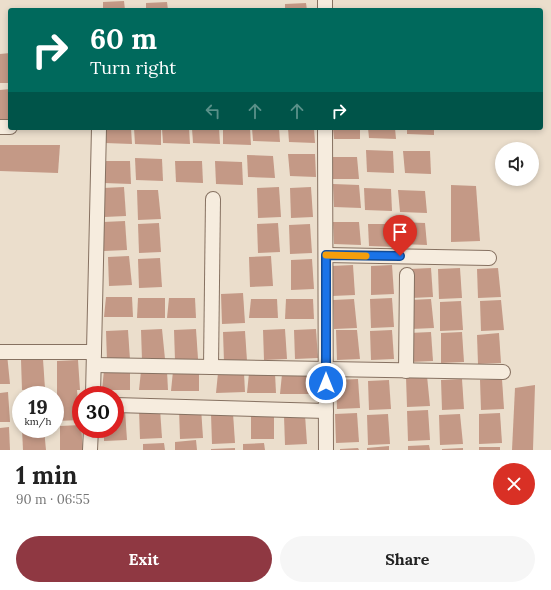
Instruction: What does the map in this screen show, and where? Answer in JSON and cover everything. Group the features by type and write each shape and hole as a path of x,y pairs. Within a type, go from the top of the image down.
{"street":[{"path":"93,386 99,130"},
{"path":"326,130 326,450"},
{"path":"211,367 213,199"},
{"path":"326,255 489,258"},
{"path":"406,371 407,275"},
{"path":"0,352 211,367 503,372"},
{"path":"124,406 326,411"},
{"path":"90,450 91,438"}],"building":[{"path":"124,1 125,8 103,8 103,2"},
{"path":"167,2 168,8 146,8 146,3"},
{"path":"306,3 307,8 285,8 285,4"},
{"path":"8,53 8,83 0,83 0,54"},
{"path":"8,89 8,119 0,119 0,90"},
{"path":"104,130 131,130 132,144 105,143"},
{"path":"134,130 161,130 161,145 135,144"},
{"path":"162,130 189,130 190,144 163,143"},
{"path":"192,130 219,130 220,144 193,143"},
{"path":"223,130 250,130 251,145 223,144"},
{"path":"252,130 279,130 280,142 253,141"},
{"path":"288,130 314,130 315,143 289,142"},
{"path":"333,130 360,130 360,139 334,139"},
{"path":"368,130 395,130 396,139 369,138"},
{"path":"407,130 434,130 434,135 407,134"},
{"path":"0,145 60,145 58,173 0,171"},
{"path":"366,150 393,151 394,173 367,172"},
{"path":"403,151 430,151 431,174 405,173"},
{"path":"288,154 315,154 316,177 290,176"},
{"path":"247,155 273,156 275,178 248,177"},
{"path":"330,157 357,157 359,179 332,179"},
{"path":"135,158 162,159 163,181 136,180"},
{"path":"103,161 130,161 131,184 104,183"},
{"path":"175,161 202,161 203,183 176,182"},
{"path":"215,161 242,162 243,185 216,184"},
{"path":"333,184 359,185 361,208 334,207"},
{"path":"451,185 476,186 480,241 451,242"},
{"path":"124,187 126,216 104,217 103,188"},
{"path":"279,187 281,217 258,218 257,188"},
{"path":"311,187 313,217 291,218 290,188"},
{"path":"364,188 391,189 392,211 365,210"},
{"path":"137,190 158,190 161,219 138,220"},
{"path":"398,190 425,191 427,213 400,212"},
{"path":"125,221 127,250 104,251 103,222"},
{"path":"333,222 359,222 361,245 334,244"},
{"path":"398,222 425,223 427,245 400,244"},
{"path":"159,223 161,252 139,253 138,224"},
{"path":"278,223 280,252 258,253 257,224"},
{"path":"310,224 312,253 290,254 289,225"},
{"path":"368,224 395,224 396,247 369,246"},
{"path":"129,256 132,285 109,286 108,257"},
{"path":"271,256 273,286 250,287 249,257"},
{"path":"160,258 162,287 139,288 138,259"},
{"path":"312,259 314,289 291,290 291,260"},
{"path":"353,265 355,295 332,296 331,266"},
{"path":"392,265 394,294 371,295 371,266"},
{"path":"431,268 433,297 411,298 410,269"},
{"path":"460,268 462,298 439,299 438,269"},
{"path":"498,268 501,297 478,298 477,269"},
{"path":"243,293 245,323 222,324 221,294"},
{"path":"106,297 132,297 133,317 104,317"},
{"path":"138,298 165,298 165,318 137,318"},
{"path":"169,298 195,298 196,318 167,318"},
{"path":"392,298 394,327 371,328 370,299"},
{"path":"251,299 277,299 278,318 249,318"},
{"path":"286,299 313,299 314,319 285,319"},
{"path":"354,299 357,328 334,329 333,300"},
{"path":"431,299 434,328 411,329 410,300"},
{"path":"501,300 504,330 481,331 480,301"},
{"path":"461,301 463,330 440,331 440,302"},
{"path":"162,329 165,359 142,360 141,330"},
{"path":"196,329 198,359 175,360 174,330"},
{"path":"285,329 287,359 264,360 263,330"},
{"path":"316,329 318,358 295,359 294,330"},
{"path":"128,330 130,360 107,361 106,331"},
{"path":"336,330 357,330 360,359 337,360"},
{"path":"392,330 394,359 371,360 370,331"},
{"path":"245,331 247,361 224,362 223,332"},
{"path":"431,332 433,361 410,362 409,333"},
{"path":"462,332 464,362 441,363 441,333"},
{"path":"499,333 501,363 478,364 477,335"},
{"path":"7,354 10,384 0,384 0,355"},
{"path":"43,359 45,386 22,386 21,360"},
{"path":"78,360 80,386 72,386 72,420 64,421 64,386 57,386 57,361"},
{"path":"104,370 130,370 130,390 124,390 124,386 102,386"},
{"path":"141,371 167,371 168,390 139,390"},
{"path":"173,371 199,371 199,391 171,391"},
{"path":"218,373 244,373 245,392 216,393"},
{"path":"249,373 275,373 276,393 247,393"},
{"path":"282,374 308,374 309,394 280,394"},
{"path":"427,376 430,406 407,407 406,377"},
{"path":"358,379 360,408 337,409 336,380"},
{"path":"462,379 464,409 442,410 441,380"},
{"path":"502,379 504,409 481,410 480,380"},
{"path":"389,380 391,409 369,410 368,381"},
{"path":"535,385 533,450 512,450 515,388"},
{"path":"8,392 10,422 0,422 0,393"},
{"path":"201,408 203,438 180,439 179,409"},
{"path":"160,409 162,438 140,439 139,410"},
{"path":"124,410 127,440 104,441 104,438 124,438"},
{"path":"428,410 430,440 408,441 407,411"},
{"path":"233,413 235,443 212,444 211,414"},
{"path":"251,413 274,413 274,439 251,439"},
{"path":"357,413 359,442 336,443 335,414"},
{"path":"500,413 502,443 479,444 479,414"},
{"path":"388,414 390,444 368,445 367,415"},
{"path":"460,414 463,444 440,445 439,415"},
{"path":"305,415 307,444 285,445 284,416"},
{"path":"72,425 72,438 82,438 83,450 60,450 60,438 64,438 64,426"},
{"path":"9,427 10,450 0,450 0,428"},
{"path":"22,438 45,438 46,450 23,450"},
{"path":"196,440 197,450 175,450 175,442"},
{"path":"164,443 165,450 143,450 143,444"},
{"path":"264,443 265,450 243,450 243,444"},
{"path":"429,445 430,450 408,450 408,446"},
{"path":"389,446 389,450 367,450 367,448"},
{"path":"479,447 500,447 500,450 479,450"},
{"path":"235,448 235,450 211,450 211,449"},
{"path":"358,448 359,450 340,450 340,449"},
{"path":"463,448 463,450 442,450 442,449"}],"slow traffic":[{"path":"326,255 366,256"}],"route":[{"path":"326,383 326,255 400,256"}]}
